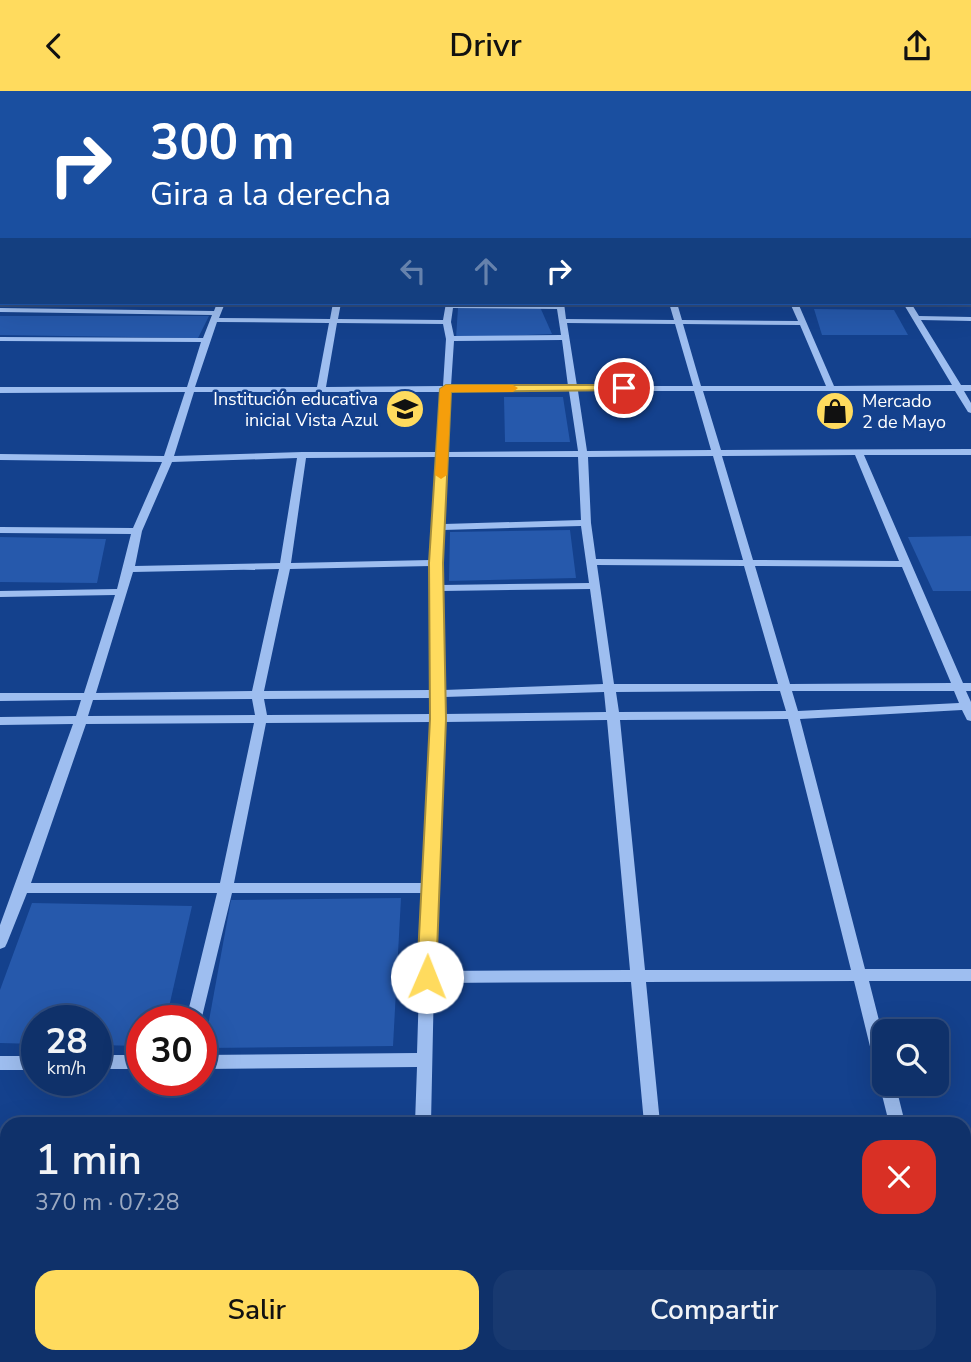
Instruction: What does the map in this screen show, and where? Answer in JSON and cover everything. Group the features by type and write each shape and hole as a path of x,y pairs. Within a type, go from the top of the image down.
{"street":[{"path":"725,91 740,91"},
{"path":"321,389 337,305"},
{"path":"423,1117 429,888 438,719 435,694 436,563 450,339 447,322 450,305 560,305 583,453 586,523 613,716 651,1117"},
{"path":"674,305 793,715 872,1025"},
{"path":"795,305 831,388"},
{"path":"908,305 971,410"},
{"path":"0,310 217,312 333,322 447,322"},
{"path":"0,943 81,720 129,569 137,531 168,459 217,312"},
{"path":"916,318 971,319"},
{"path":"562,321 801,323"},
{"path":"450,339 566,337"},
{"path":"0,339 206,340"},
{"path":"0,390 971,388"},
{"path":"0,721 793,715 970,710 965,687 905,564 858,452"},
{"path":"0,457 168,459 302,455 971,452"},
{"path":"198,1005 226,887 261,717 257,694 285,567 302,455"},
{"path":"439,527 586,523"},
{"path":"0,530 137,531"},
{"path":"592,562 905,564"},
{"path":"129,569 436,563"},
{"path":"436,588 595,586"},
{"path":"0,594 121,592"},
{"path":"0,697 435,694 608,688 965,687"},
{"path":"22,888 429,888"},
{"path":"427,977 971,975"},
{"path":"217,1062 424,1060"},
{"path":"0,1063 21,1063"},
{"path":"890,1096 896,1117"}],"shaded area":[{"path":"540,307 552,334 456,338 458,308"},
{"path":"814,309 894,310 908,335 822,335"},
{"path":"0,316 209,316 198,338 0,335"},
{"path":"504,397 563,397 570,442 505,442"},
{"path":"570,530 576,578 449,581 450,532"},
{"path":"971,536 971,591 933,591 908,537"},
{"path":"0,537 106,539 97,583 0,582"},
{"path":"401,898 393,1046 217,1048 217,1005 212,1005 231,900"},
{"path":"32,903 192,906 169,1005 126,1005 126,1046 112,1045 112,1005 21,1005 21,1044 0,1043 0,990"}],"slow traffic":[{"path":"441,475 446,389 513,388"}],"place":[{"name":"Institución educativa inicial Vista Azul","path":"405,409"},
{"name":"Mercado 2 de Mayo","path":"835,411"}],"route":[{"path":"427,977 438,719 435,694 436,563 446,389 624,388"}]}
